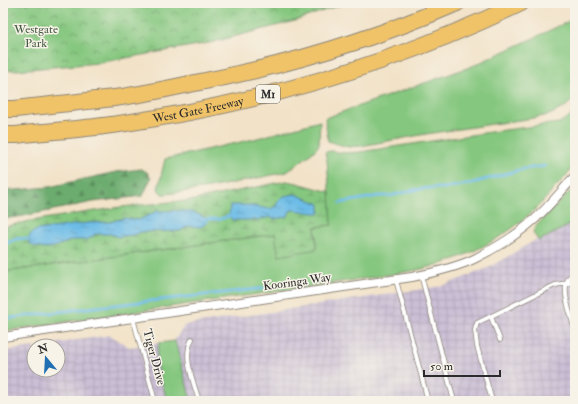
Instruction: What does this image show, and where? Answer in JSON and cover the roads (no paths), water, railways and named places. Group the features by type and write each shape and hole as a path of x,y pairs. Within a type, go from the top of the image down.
{"highway":[{"name":"M1","path":"3,109 114,98 256,71 353,42 457,3"},
{"name":"West Gate Freeway","path":"3,135 16,135 118,124 166,116 258,97 314,82 400,54 454,33 521,3"}],"street":[{"name":"Kooringa Way","path":"566,186 575,172"},
{"name":"Kooringa Way","path":"3,337 396,280 446,269 473,260 513,236 536,218 575,176"}],"lane":[{"path":"575,272 566,283 566,293 575,331"},
{"path":"420,275 454,401"},
{"path":"396,280 428,401"},
{"path":"492,401 477,346 475,330 477,323 555,285 575,282"},
{"path":"491,316 500,340"},
{"name":"Tiger Drive","path":"133,318 155,401"},
{"path":"192,339 189,348 189,361 199,401"}],"water":[{"path":"295,194 320,204 320,213 291,210 287,217 273,219 270,217 258,220 232,220 229,216 230,205 248,205 270,209 276,206 278,201 284,196"},
{"path":"157,211 195,213 207,219 208,222 201,227 189,226 180,231 141,232 133,235 118,237 111,234 96,234 87,240 73,240 44,249 33,246 29,243 30,235 37,230 87,223 110,222 124,218 139,220"}],"waterway":[{"path":"340,203 379,196 390,196 414,190 444,188 469,184 523,169 545,166"},
{"path":"207,219 220,219 229,216"},
{"path":"3,245 12,240 24,238 28,239"},
{"path":"3,319 267,288"}],"park label":[{"name":"Westgate Park","path":"36,36"}]}
